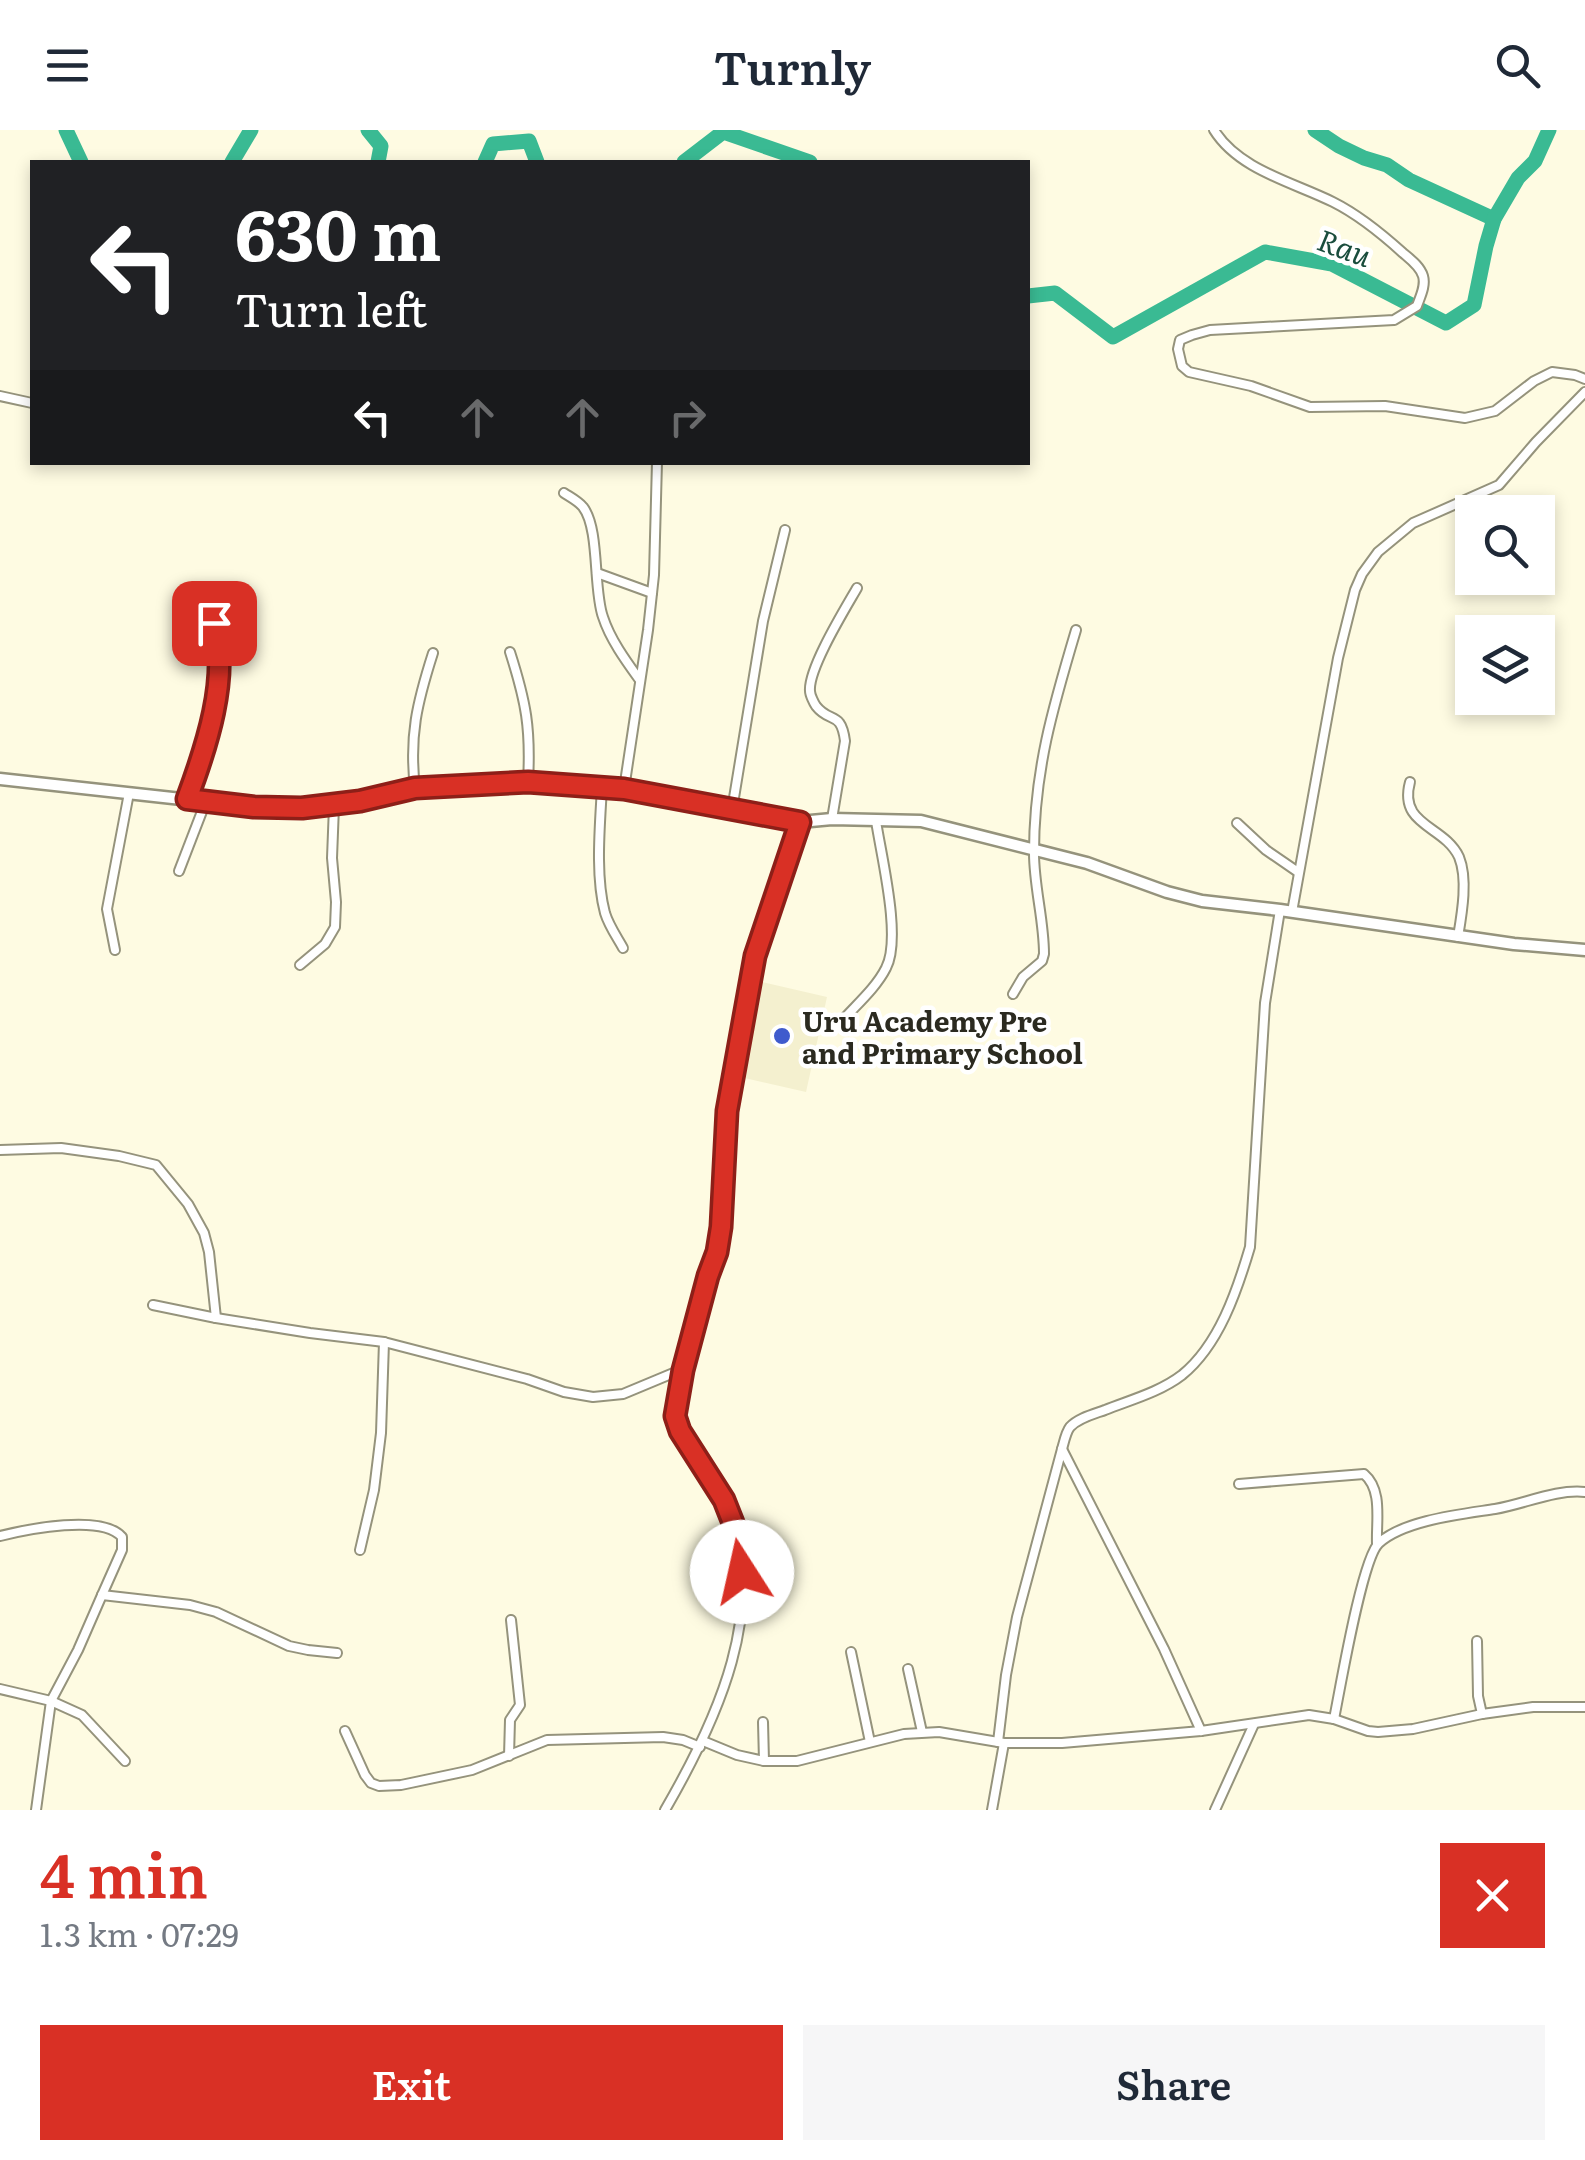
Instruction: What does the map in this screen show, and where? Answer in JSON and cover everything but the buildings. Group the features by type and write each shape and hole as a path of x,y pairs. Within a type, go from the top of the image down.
{"street":[{"path":"1214,130 1237,156 1364,220 1414,262 1424,283 1417,306 1394,320 1192,334 1180,340 1178,349 1182,366 1189,372 1250,386 1310,407 1385,406 1465,418 1495,411 1534,380 1552,372 1585,379"},
{"path":"992,1810 1006,1675 1017,1617 1070,1427 1181,1376 1226,1314 1250,1247 1265,1003 1298,872 1354,590 1378,552 1414,523 1499,485 1585,392"},
{"path":"0,396 30,403"},
{"path":"624,789 652,592 657,465"},
{"path":"564,493 586,512 601,614 639,679"},
{"path":"732,810 763,621 785,530"},
{"path":"597,573 652,592"},
{"path":"832,819 844,728 821,711 810,691 832,632 857,588"},
{"path":"187,799 204,748 219,666 216,628 210,616"},
{"path":"1013,994 1044,954 1034,850 1038,782 1045,738 1076,630"},
{"path":"415,788 412,733 433,652"},
{"path":"510,652 529,727 528,782"},
{"path":"0,779 254,807 302,808 334,806 415,788 528,782 602,786 800,822 920,821 1087,863 1186,898 1458,937 1585,950"},
{"path":"1410,782 1408,807 1460,858 1462,905 1458,937"},
{"path":"602,786 603,904 610,927 624,948"},
{"path":"114,950 107,909 128,793"},
{"path":"179,871 206,801"},
{"path":"300,965 325,944 335,927 334,806"},
{"path":"842,1022 881,976 891,952 890,914 876,820"},
{"path":"665,1810 701,1744 724,1689 736,1644 742,1572 737,1533 724,1500 680,1431 675,1416 683,1370 717,1252 727,1111 755,956 800,822"},
{"path":"1237,823 1298,872"},
{"path":"0,1150 61,1148 156,1165 188,1204 204,1233 216,1318"},
{"path":"153,1305 384,1342 593,1398 623,1394 683,1370"},
{"path":"360,1550 374,1490 381,1432 384,1342"},
{"path":"1062,1449 1172,1664 1201,1731"},
{"path":"1240,1484 1364,1474 1372,1481 1376,1492 1376,1544 1358,1602 1334,1719"},
{"path":"1376,1544 1418,1524 1566,1492 1585,1492"},
{"path":"0,1536 56,1525 112,1528 122,1537 123,1544 78,1650 51,1701 36,1810"},
{"path":"102,1595 190,1605 216,1612 289,1646 336,1652"},
{"path":"509,1756 510,1720 520,1706 511,1620"},
{"path":"1477,1641 1482,1714"},
{"path":"851,1652 870,1742"},
{"path":"908,1669 922,1732"},
{"path":"0,1688 51,1701 82,1715 125,1761"},
{"path":"345,1731 371,1783 401,1786 454,1774 547,1740 663,1738 764,1761 797,1762 922,1732 1001,1742 1062,1743 1201,1731 1308,1715 1378,1732 1532,1707 1585,1707"},
{"path":"764,1722 764,1761"},
{"path":"1215,1810 1254,1724"}],"shaded area":[{"name":"Uru Academy Pre and Primary School","path":"758,981 827,997 806,1092 736,1076"}],"waterway":[{"name":"Rau","path":"66,130 80,160"},
{"name":"Rau","path":"233,160 251,130"},
{"name":"Rau","path":"368,130 381,146 378,160"},
{"path":"1315,130 1339,146 1387,165 1409,180 1494,219"},
{"name":"Rau","path":"1030,296 1055,293 1113,337 1265,252 1332,264 1446,323 1474,305 1494,219 1518,178 1535,161 1549,130"},
{"name":"Rau","path":"687,160 723,132 804,160"},
{"name":"Rau","path":"486,160 493,144 529,141 536,160"}],"place":[{"name":"Uru Academy Pre and Primary School","path":"782,1036"}],"route":[{"path":"214,623 219,666 215,696 209,730 187,799 302,808 334,806 415,788 561,783 624,789 800,822 755,956 727,1111 717,1252 683,1370 675,1416 680,1431 724,1500 737,1533 742,1572"}]}
